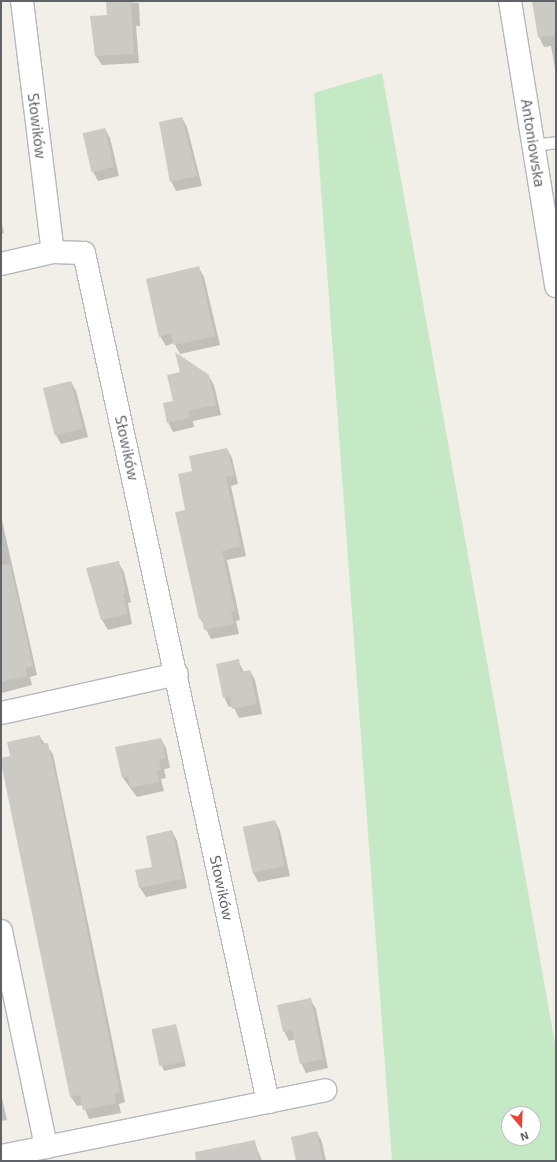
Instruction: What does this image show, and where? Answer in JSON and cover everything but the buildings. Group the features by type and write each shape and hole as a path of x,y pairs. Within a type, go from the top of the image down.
{"street":[{"name":"Słowików","path":"22,1 53,252"},
{"name":"Antoniowska","path":"510,1 555,275"},
{"name":"Słowików","path":"1,264 53,252 84,253 177,674 268,1102"},
{"path":"1,713 177,674"},
{"path":"1,931 46,1147"},
{"path":"1,1156 326,1090"}],"lane":[{"path":"533,145 556,142"}],"green space":[{"path":"382,73 556,1049 556,1161 392,1161 314,93"}]}
